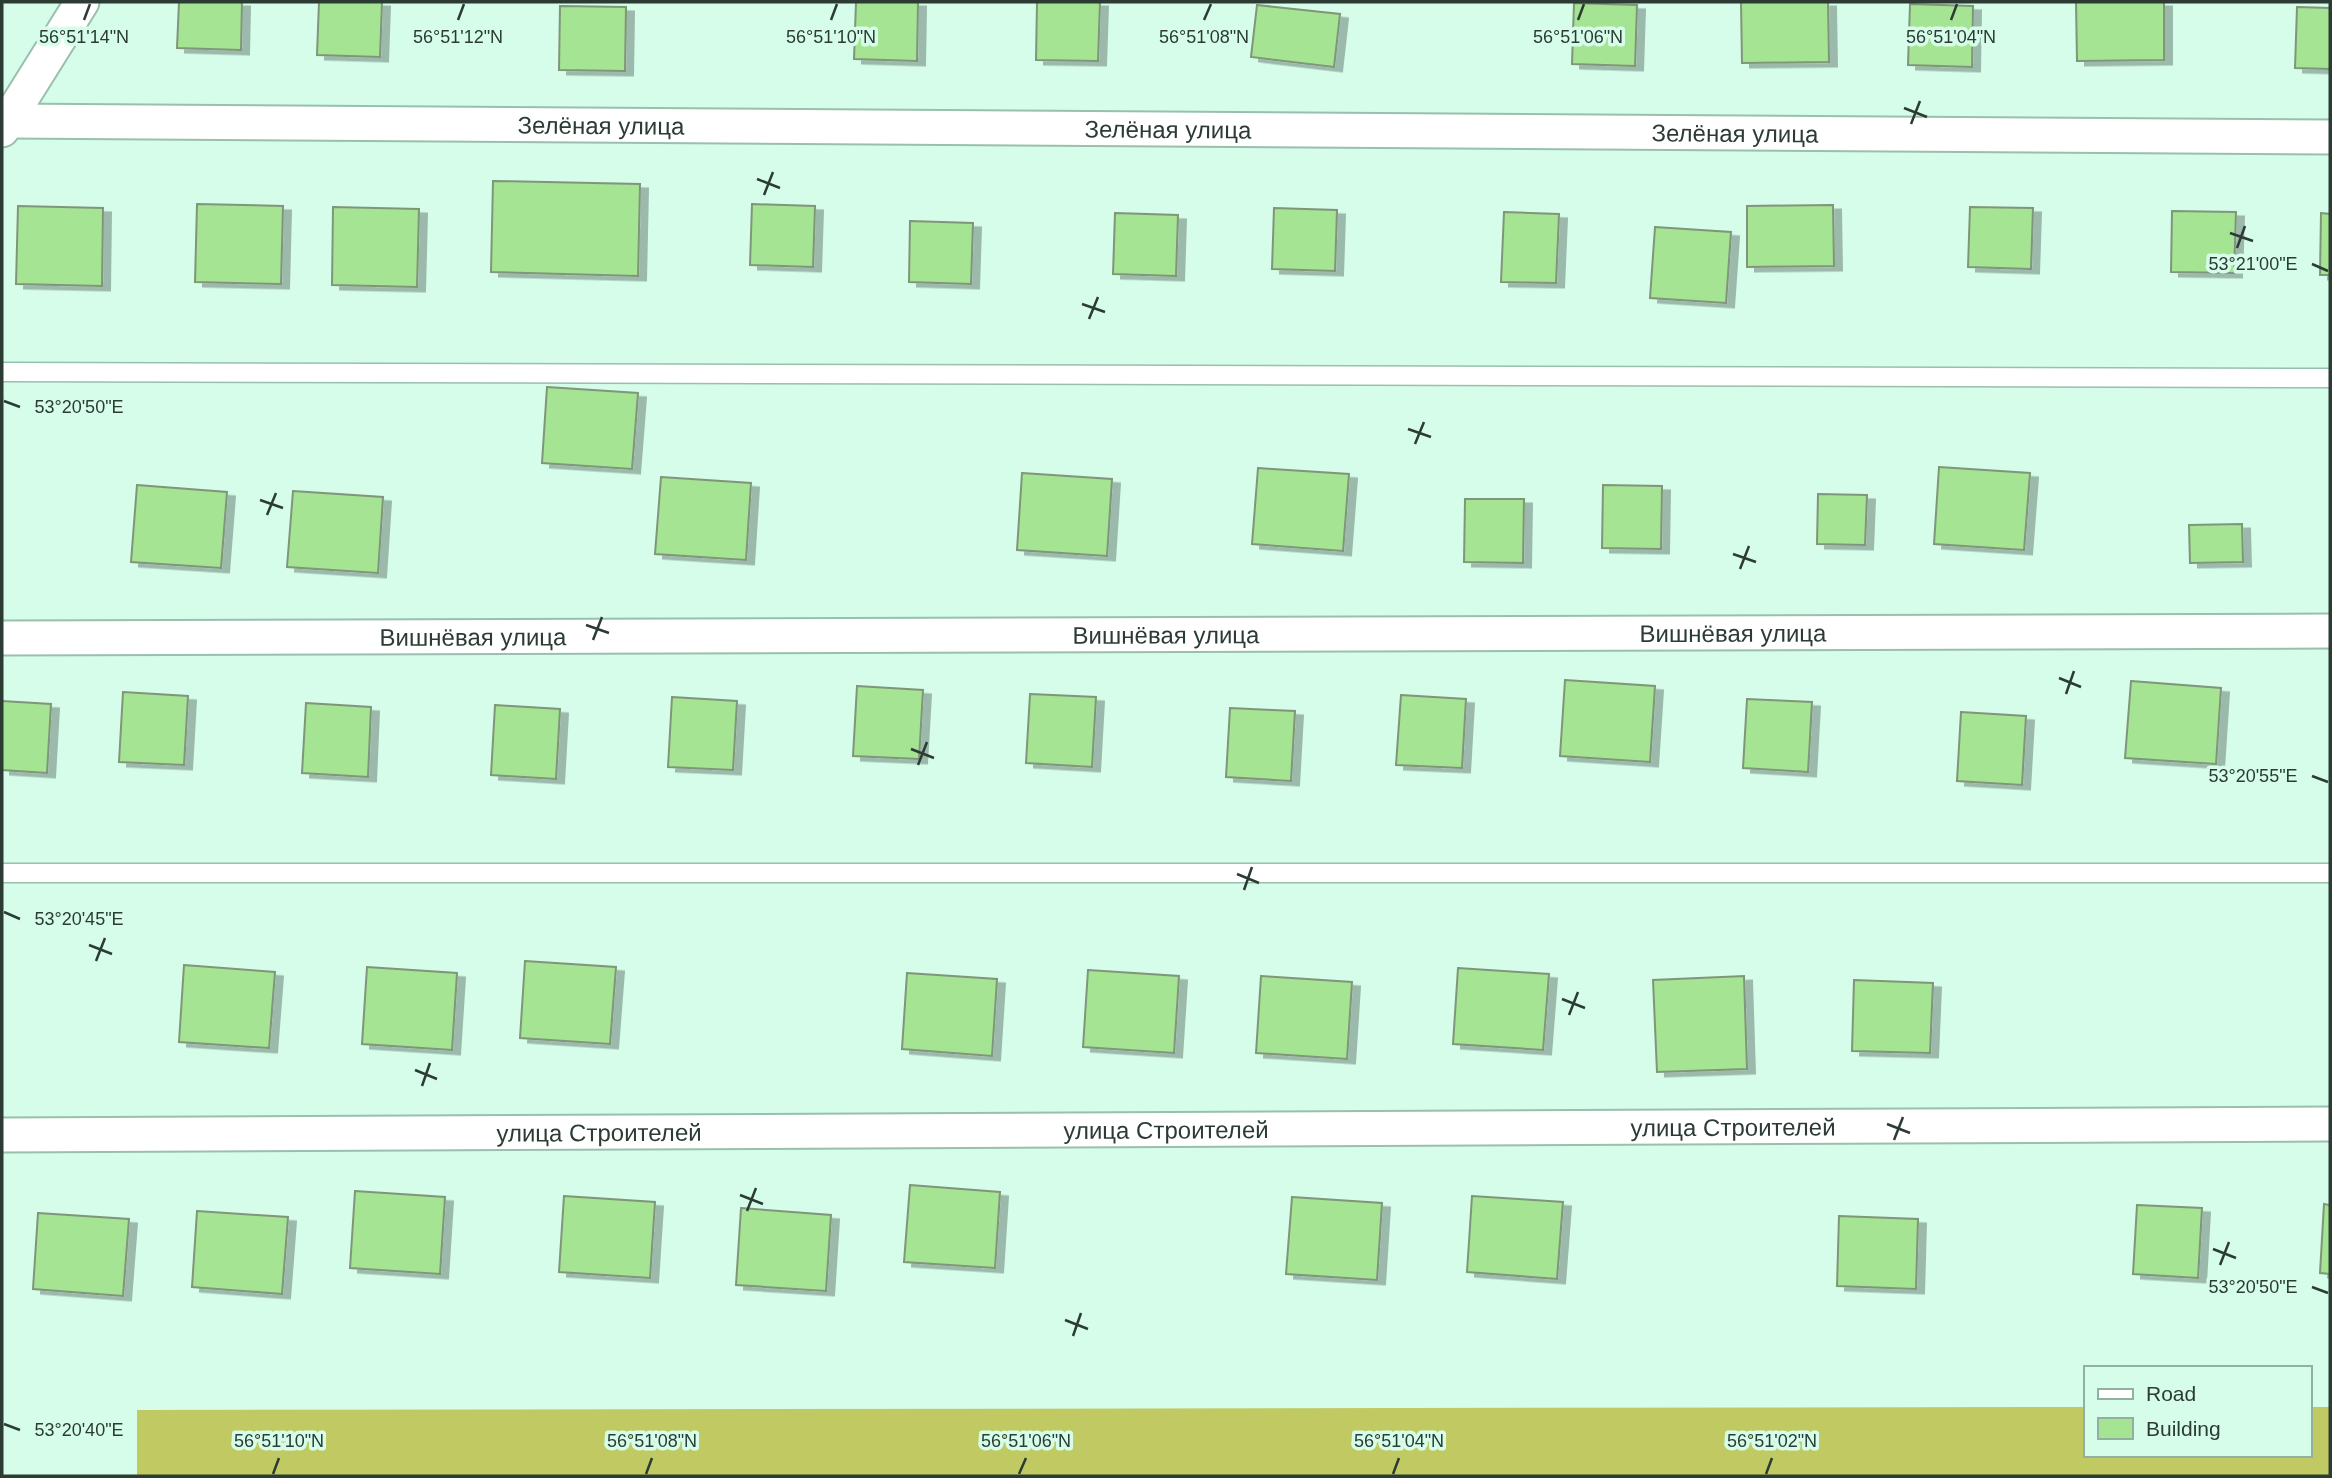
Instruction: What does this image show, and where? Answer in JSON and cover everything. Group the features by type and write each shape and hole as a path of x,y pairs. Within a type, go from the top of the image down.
{"street":[{"path":"5,125 77,4"},
{"name":"Зелёная улица","path":"5,125 2330,137"},
{"name":"Вишнёвая улица","path":"2,638 2330,631"},
{"name":"улица Строителей","path":"2,1135 2330,1124"}],"lane":[{"path":"2,372 2330,378"},
{"path":"2,873 2330,873"}],"green space":[{"path":"2084,1407 2084,1457 2311,1457 2311,1407 2330,1407 2330,1476 137,1476 137,1410"}],"building":[{"path":"179,2 242,2 241,50 177,48"},
{"path":"319,2 382,2 380,57 317,55"},
{"path":"856,2 918,2 917,61 854,59"},
{"path":"1037,2 1100,2 1098,61 1036,60"},
{"path":"1741,2 1828,2 1829,62 1742,63"},
{"path":"2076,2 2164,2 2164,60 2077,61"},
{"path":"1574,3 1637,5 1635,66 1572,64"},
{"path":"1910,4 1973,6 1972,67 1908,65"},
{"path":"1257,5 1340,14 1334,67 1251,57"},
{"path":"560,6 626,7 625,71 559,70"},
{"path":"2297,7 2330,8 2330,69 2295,68"},
{"path":"493,181 640,184 638,276 491,272"},
{"path":"197,204 283,206 281,284 195,282"},
{"path":"752,204 815,206 813,267 750,265"},
{"path":"1833,205 1834,266 1747,267 1747,206"},
{"path":"18,206 103,208 102,286 16,284"},
{"path":"333,207 419,209 417,287 332,285"},
{"path":"1970,207 2033,208 2031,269 1968,267"},
{"path":"1274,208 1337,210 1335,271 1272,269"},
{"path":"2172,211 2236,212 2234,273 2171,272"},
{"path":"1504,212 1559,214 1556,283 1501,282"},
{"path":"1115,213 1178,215 1176,276 1113,274"},
{"path":"2321,213 2330,214 2330,275 2320,275"},
{"path":"910,221 973,223 971,284 909,282"},
{"path":"1655,227 1731,232 1726,303 1650,298"},
{"path":"547,387 638,393 632,469 542,463"},
{"path":"1939,467 2030,473 2024,550 1934,544"},
{"path":"1258,468 1349,474 1343,551 1252,544"},
{"path":"1022,473 1112,479 1107,556 1017,550"},
{"path":"661,477 751,483 746,560 655,554"},
{"path":"137,485 227,492 221,568 131,562"},
{"path":"1603,485 1662,486 1661,549 1602,548"},
{"path":"293,491 383,497 378,573 287,567"},
{"path":"1818,494 1867,495 1865,545 1817,544"},
{"path":"1465,499 1524,499 1523,563 1464,562"},
{"path":"2242,524 2243,562 2190,563 2189,525"},
{"path":"1565,680 1655,686 1650,762 1560,756"},
{"path":"2131,681 2221,688 2216,764 2125,758"},
{"path":"857,686 923,690 919,759 853,756"},
{"path":"123,692 188,696 184,765 119,762"},
{"path":"1030,694 1096,697 1092,767 1026,763"},
{"path":"1401,695 1466,699 1462,768 1396,765"},
{"path":"672,697 737,701 733,770 668,767"},
{"path":"1747,699 1812,702 1808,772 1743,768"},
{"path":"2,701 51,704 47,773 2,770"},
{"path":"306,703 371,707 368,777 302,773"},
{"path":"495,705 560,709 556,779 491,775"},
{"path":"1230,708 1295,711 1291,781 1226,777"},
{"path":"1961,712 2026,716 2022,785 1957,781"},
{"path":"525,961 616,967 610,1044 520,1038"},
{"path":"184,965 275,972 269,1048 179,1042"},
{"path":"367,967 457,973 452,1050 362,1044"},
{"path":"1458,968 1549,974 1543,1050 1453,1044"},
{"path":"1088,970 1179,976 1174,1053 1083,1047"},
{"path":"907,973 997,979 992,1056 902,1049"},
{"path":"1261,976 1352,982 1347,1059 1256,1053"},
{"path":"1744,976 1747,1069 1657,1072 1653,980"},
{"path":"1854,980 1933,983 1930,1053 1852,1051"},
{"path":"910,1185 1000,1192 995,1268 904,1262"},
{"path":"355,1191 445,1197 440,1274 350,1268"},
{"path":"564,1196 655,1202 650,1278 559,1272"},
{"path":"1472,1196 1563,1202 1557,1279 1467,1272"},
{"path":"1292,1197 1382,1203 1377,1280 1286,1274"},
{"path":"2324,1204 2330,1205 2330,1274 2320,1273"},
{"path":"2137,1205 2202,1208 2198,1278 2133,1274"},
{"path":"741,1208 831,1215 826,1291 736,1285"},
{"path":"197,1211 288,1217 282,1294 192,1287"},
{"path":"38,1213 129,1219 123,1296 33,1289"},
{"path":"1839,1216 1918,1219 1916,1289 1837,1286"}]}
